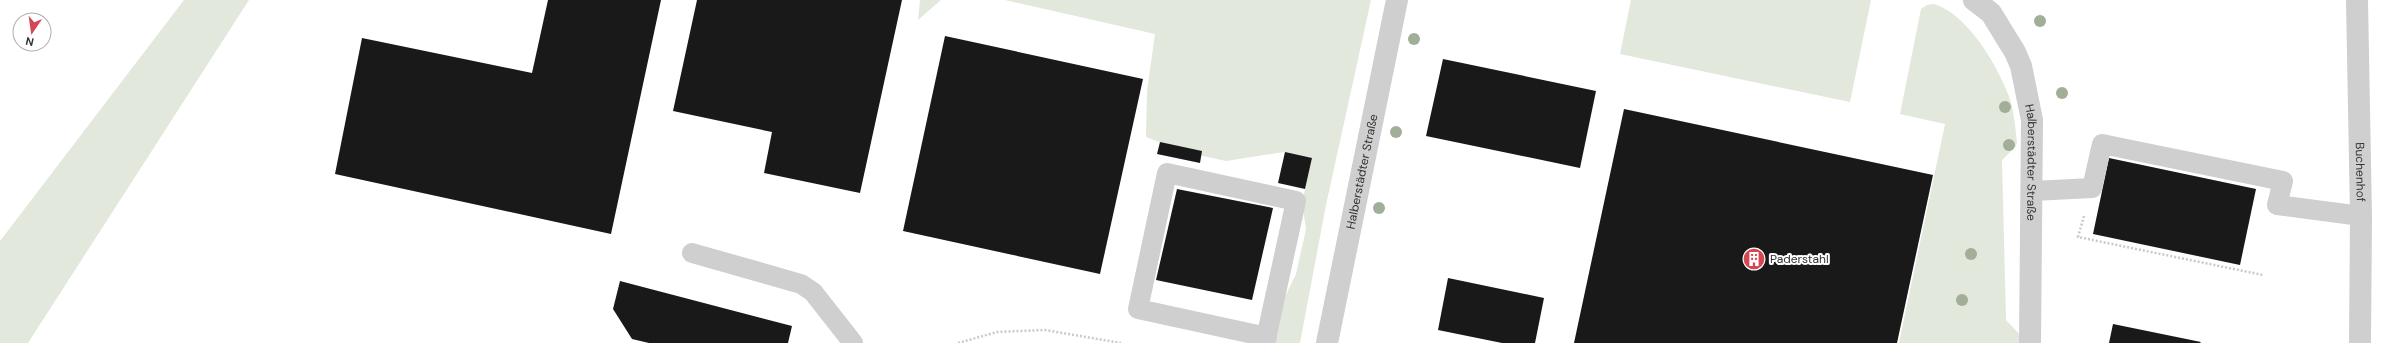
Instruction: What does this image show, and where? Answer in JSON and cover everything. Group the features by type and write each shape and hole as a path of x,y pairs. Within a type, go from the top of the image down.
{"street":[{"name":"Halberstädter Straße","path":"1327,343 1398,0"},
{"name":"Halberstädter Straße","path":"1974,0 1991,13 2015,52 2021,66 2032,120 2033,191 2030,343"},
{"name":"Buchenhof","path":"2357,0 2361,216 2360,343"}],"lane":[{"path":"2033,191 2092,188 2102,144 2283,182 2277,205 2361,216"},
{"path":"1167,173 1296,201 1266,340 1138,308 1167,173"},
{"path":"692,253 801,284 813,292 853,343"}],"path":[{"path":"2092,188 2078,237 2263,275"},
{"path":"958,343 997,332 1046,330 1121,343"}],"shaded area":[{"path":"184,0 249,0 28,343 0,343 0,241"},
{"path":"920,0 941,0 918,20"},
{"path":"1005,0 1371,0 1326,205 1300,343 1272,343 1279,309 1296,274 1306,229 1302,202 1312,159 1284,152 1226,161 1189,153 1146,137 1147,91 1155,34"},
{"path":"1631,0 1871,0 1850,102 1620,54"},
{"path":"1934,4 1946,9 1958,18 1979,41 1996,68 2012,106 2017,142 2016,146 2002,160 2006,320 2020,335 2019,343 1899,343 1945,124 1900,114 1921,9 1927,5"}],"building":[{"path":"548,0 661,0 611,234 335,174 362,38 532,73"},
{"path":"697,0 902,0 860,193 764,173 772,132 673,111"},
{"path":"945,36 1143,79 1100,274 903,231"},
{"path":"1443,59 1596,91 1580,168 1426,136"},
{"name":"Paderstahl","path":"1624,109 1933,175 1897,343 1574,343"},
{"path":"1160,142 1202,151 1200,163 1157,154"},
{"path":"1285,152 1312,158 1305,189 1278,183"},
{"path":"2109,158 2256,189 2240,265 2093,234"},
{"path":"1177,189 1273,208 1252,300 1156,280"},
{"path":"1448,278 1544,298 1535,343 1502,343 1438,330"},
{"path":"620,281 792,326 788,343 649,343 632,339 613,309"},
{"path":"2113,324 2201,342 2109,343"}],"place":[{"name":"Paderstahl","path":"1754,259"}]}
